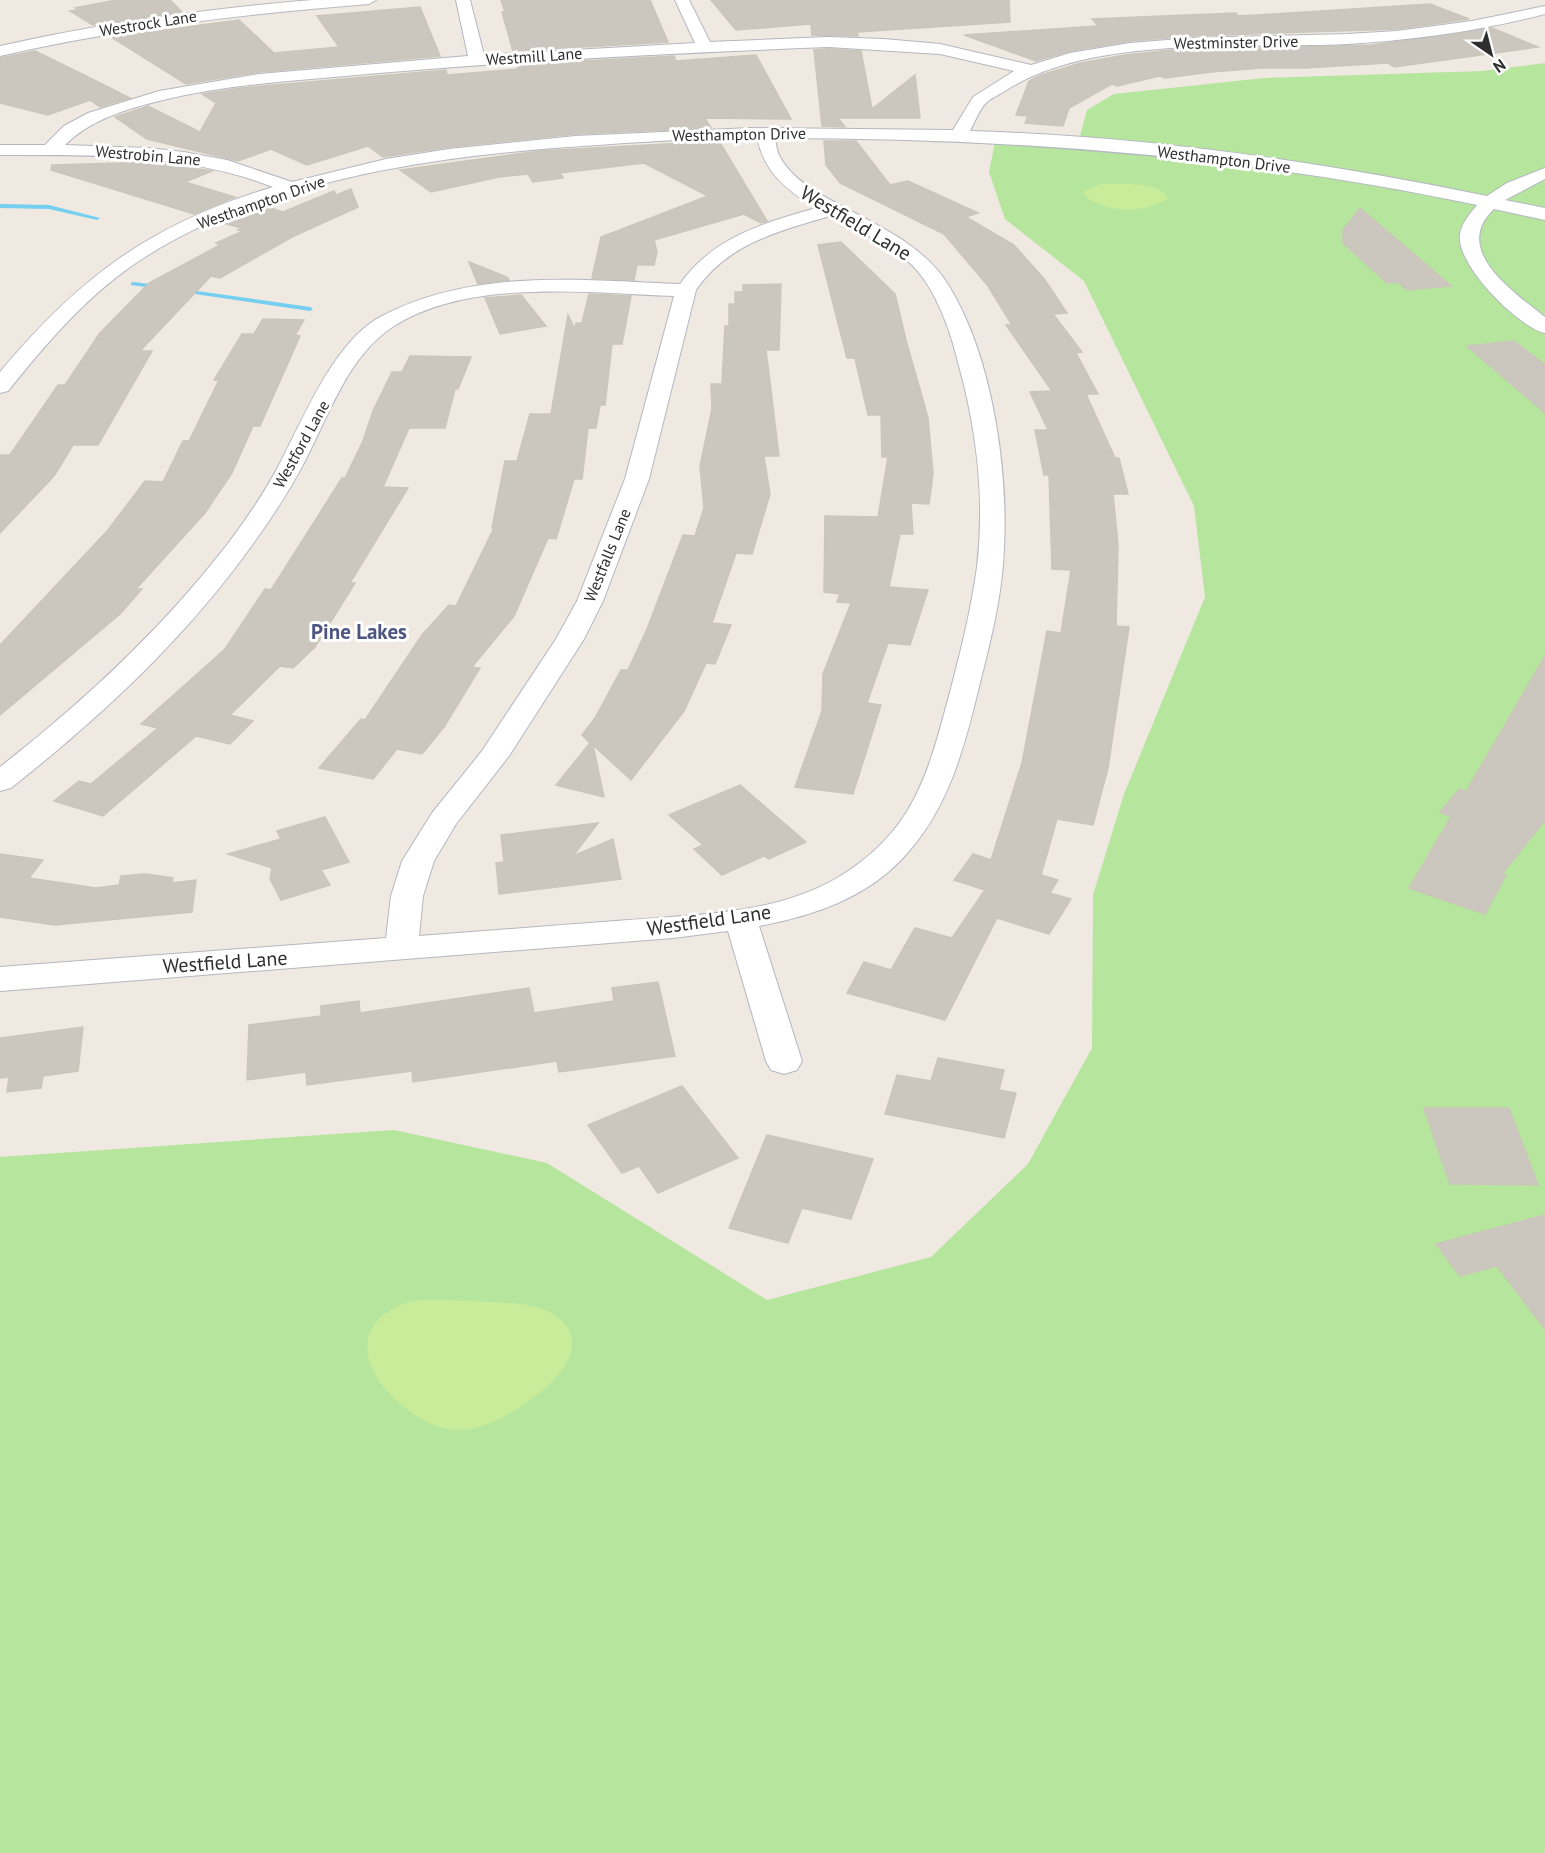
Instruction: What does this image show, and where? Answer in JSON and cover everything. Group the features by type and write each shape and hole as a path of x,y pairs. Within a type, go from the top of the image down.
{"street":[{"name":"Westrock Lane","path":"0,51 88,32 187,17 369,0"},
{"path":"463,0 477,60"},
{"path":"682,0 705,47"},
{"name":"Westminster Drive","path":"958,136 966,115 978,99 1004,82 1031,70 1078,57 1124,48 1183,43 1384,36 1472,25 1545,10"},
{"name":"Westmill Lane","path":"50,150 70,130 94,117 159,96 269,78 477,60 828,42 897,45 960,53 1031,70"},
{"name":"Westhampton Drive","path":"0,386 66,309 92,285 147,248 197,223 292,188 396,163 491,148 624,138 765,133 958,136 1091,144 1199,155 1360,178 1545,214"},
{"name":"Westfield Lane","path":"0,979 741,920 797,905 844,887 885,858 917,823 940,777 949,749 974,651 990,564 990,470 975,381 958,330 938,284 919,261 893,240 800,190 781,174 768,155 765,133"},
{"name":"Westrobin Lane","path":"0,150 127,151 192,157 244,169 292,188"},
{"path":"1545,173 1515,184 1488,202 1471,230 1470,244 1475,260 1495,285 1545,327"},
{"name":"Westfalls Lane","path":"401,948 407,896 423,852 443,820 494,756 570,639 590,601 637,479 686,290 700,269 725,249 763,231 833,209"},
{"name":"Westford Lane","path":"0,782 101,698 208,586 281,484 354,349 387,322 407,311 453,296 502,289 540,287 686,290"},
{"path":"741,920 784,1061"}],"green space":[{"path":"1545,63 1545,1853 0,1853 0,1157 394,1130 547,1163 767,1300 931,1257 1028,1164 1092,1048 1093,895 1124,794 1205,597 1194,506 1084,281 1005,219 989,172 995,142 1077,147 1087,110 1114,94 1264,78 1483,71"},
{"path":"1101,184 1154,187 1165,193 1168,198 1149,207 1125,210 1101,205 1084,194 1084,191"},
{"path":"426,1300 501,1302 540,1308 549,1312 568,1328 572,1346 564,1366 548,1386 525,1404 501,1418 476,1427 456,1430 435,1425 413,1414 394,1398 378,1379 369,1359 368,1339 378,1320 400,1305"}],"building":[{"path":"116,0 170,0 182,12 93,25 70,11"},
{"path":"501,0 650,0 668,42 513,51"},
{"path":"711,0 1009,0 1010,22 857,32 858,36 812,35 811,24 736,30"},
{"path":"1430,4 1469,19 1397,29 1192,36 1130,41 1070,51 1036,61 964,35 1098,26 1092,19 1236,13 1238,16"},
{"path":"420,7 440,56 259,72 186,84 111,37 239,20 274,53 339,47 317,16"},
{"path":"1492,28 1538,47 1394,67 1388,63 1262,68 1165,78 1160,76 1117,86 1112,84 1069,108 1063,126 1025,123 1028,116 1016,115 1029,81 1081,63 1171,50 1372,45"},
{"path":"814,50 861,51 872,109 915,75 920,118 838,118 845,127 822,126"},
{"path":"35,51 130,98 100,107 90,100 48,115 0,103 0,58"},
{"path":"756,55 791,119 705,118 711,128 575,134 449,147 383,157 368,146 307,165 271,149 238,161 147,139 115,117 148,106 200,132 216,103 202,94 241,88 446,70 447,75 518,69 517,65 548,63 674,56 676,61"},
{"path":"719,141 767,221 761,223 744,214 654,240 657,252 654,265 637,265 634,280 592,278 601,237 708,196 644,163 560,173 563,178 533,182 528,174 499,177 431,192 400,170 540,151"},
{"path":"824,141 856,141 890,185 908,181 978,213 966,217 1014,245 1045,280 1067,313 1053,314 1082,352 1076,353 1098,394 1086,394 1115,458 1119,458 1128,494 1113,494 1118,545 1116,626 1129,627 1108,768 1093,825 1057,819 1041,875 1058,880 1050,893 1071,899 1049,934 997,918 945,1020 847,993 864,962 891,970 915,928 952,938 985,890 954,880 973,854 991,860 1022,763 1047,631 1061,633 1071,570 1052,569 1049,475 1044,475 1035,430 1048,430 1030,392 1052,391 1006,325 1012,325 988,286 944,234 840,183 826,165"},
{"path":"157,162 212,171 185,182 235,197 194,214 51,170 52,165"},
{"path":"351,189 358,207 292,237 220,278 211,276 140,351 152,351 98,445 73,445 54,476 0,533 0,455 10,455 58,385 65,385 100,333 149,283 220,245 216,243 243,231 238,230 242,228 219,222 261,205 283,212 334,191 336,195"},
{"path":"1360,208 1451,286 1407,290 1398,282 1387,283 1343,243 1343,230"},
{"path":"841,242 895,294 928,418 933,474 929,504 911,503 913,534 900,534 889,587 928,590 910,645 888,643 867,703 881,705 853,794 795,787 822,711 823,674 851,603 837,602 840,594 824,592 825,516 878,517 888,457 882,457 881,415 868,415 855,358 847,358 818,245"},
{"path":"469,262 507,277 509,280 478,284"},
{"path":"781,284 779,350 766,350 779,456 764,456 770,494 752,554 736,553 712,623 731,625 715,664 706,663 684,711 631,780 593,745 604,797 556,785 590,743 582,735 595,718 621,670 628,670 647,629 683,535 695,536 704,508 700,466 712,409 711,384 722,384 725,326 729,326 729,304 735,304 735,292 743,292 743,285"},
{"path":"589,294 631,296 622,344 612,344 605,405 600,405 596,428 588,428 582,479 574,479 556,539 548,538 514,616 472,667 480,668 444,727 422,754 397,749 373,779 319,768 361,719 365,720 422,635 449,605 456,606 494,528 492,528 505,461 517,461 530,414 551,414 568,315 575,329 576,323 582,323"},
{"path":"521,295 546,326 500,334 485,298"},
{"path":"263,319 304,320 295,335 300,336 260,426 253,426 232,473 205,513 136,589 142,589 120,614 0,715 0,645 108,530 145,481 163,482 183,441 189,441 219,380 214,380 242,334 254,334"},
{"path":"1514,341 1545,365 1545,413 1467,346"},
{"path":"410,356 471,357 458,389 455,389 445,428 409,428 383,487 408,488 350,583 355,583 315,647 293,668 280,666 230,715 253,721 230,744 196,736 103,816 54,801 79,781 91,784 158,728 141,724 225,649 265,589 271,590 342,478 345,478 392,372 402,372"},
{"path":"1545,656 1545,820 1502,874 1506,875 1485,914 1409,888 1451,817 1440,812 1460,789 1466,792"},
{"path":"740,785 806,842 769,859 764,856 722,875 694,849 703,845 669,815"},
{"path":"325,817 349,862 321,870 330,885 281,900 270,879 272,868 228,854 281,839 277,831"},
{"path":"598,823 573,856 613,839 621,879 499,894 496,863 504,862 501,835"},
{"path":"0,854 43,860 29,878 96,888 119,885 121,876 146,874 173,878 172,883 196,880 192,912 54,925 0,917"},
{"path":"658,982 675,1056 559,1072 557,1061 413,1082 412,1071 307,1085 306,1072 247,1080 249,1025 321,1016 321,1006 359,1001 360,1013 529,988 534,1013 614,1001 612,988"},
{"path":"83,1027 78,1071 43,1076 41,1088 7,1092 9,1077 0,1078 0,1038"},
{"path":"938,1058 1004,1070 999,1090 1016,1093 1004,1138 885,1114 897,1075 931,1081"},
{"path":"682,1086 738,1158 658,1193 639,1166 622,1173 588,1125"},
{"path":"1424,1108 1509,1108 1538,1185 1450,1184"},
{"path":"767,1135 873,1159 851,1219 802,1208 788,1243 729,1228"},
{"path":"1545,1215 1545,1329 1497,1266 1460,1276 1436,1244"}],"waterway":[{"path":"0,206 49,207 97,218"},
{"path":"133,284 159,287"},
{"path":"183,291 310,309"}],"district":[{"name":"Pine Lakes","path":"359,632"}]}
